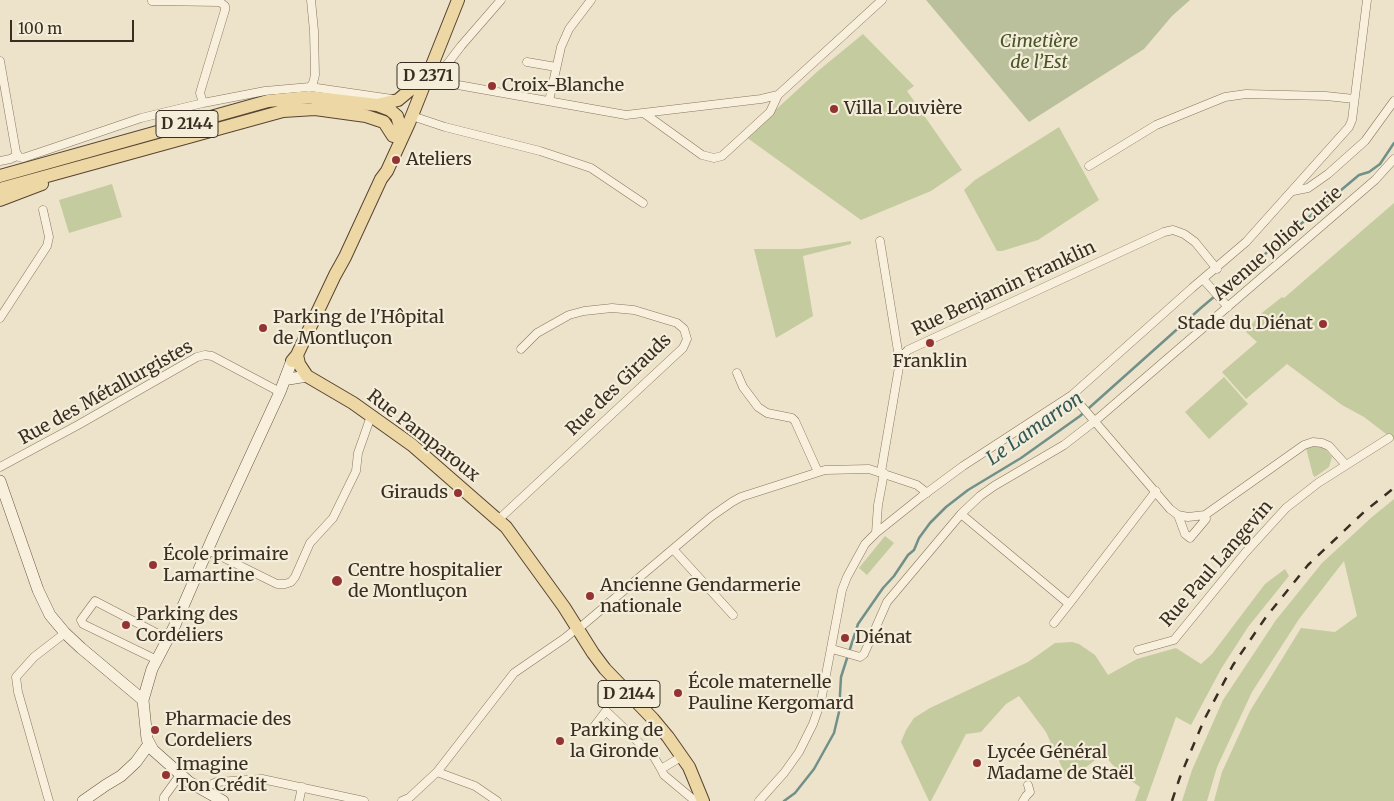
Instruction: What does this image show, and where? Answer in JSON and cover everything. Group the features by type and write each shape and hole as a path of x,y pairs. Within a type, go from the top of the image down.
{"main road":[{"name":"D 2371","path":"403,113 426,76 458,0"},
{"path":"335,275 340,255 403,113 426,76"},
{"name":"D 2144","path":"0,176 268,101 309,97 377,105 403,113"},
{"name":"D 2144","path":"0,189 283,111 315,109 366,116 384,122 393,136"},
{"path":"223,801 205,792 180,775 149,744 143,700 152,669 168,639 335,275 346,258 381,179 387,171 403,113"},
{"name":"D 2144","path":"366,116 403,113"},
{"path":"0,200 28,190 76,168"},
{"path":"0,171 19,171"},
{"path":"280,392 289,379 296,361"},
{"name":"Rue Pamparoux","path":"296,361 308,376 371,416 412,446 502,524"},
{"path":"289,379 308,376"},
{"path":"0,482 38,590 50,615 65,634 143,700"},
{"name":"D 2144","path":"502,524 564,607 605,669 668,737 681,758 697,801"},
{"path":"83,801 121,776 136,762 149,744"}],"street":[{"path":"310,87 315,75 311,0"},
{"path":"426,76 461,46 501,0"},
{"path":"549,101 561,47 569,29 591,0"},
{"path":"868,0 875,6"},
{"path":"645,114 702,155 714,158 722,156 770,112 778,95 882,0"},
{"path":"759,801 784,773 807,737 822,701 842,590 865,544 876,533 927,493 995,444 1072,394 1246,242 1350,127 1368,0"},
{"path":"152,1 220,2 225,6 200,93 203,103"},
{"path":"0,61 14,156"},
{"path":"526,62 556,67"},
{"path":"426,76 458,85 626,115 761,99 778,95"},
{"path":"426,76 458,85"},
{"path":"0,161 14,156 23,158 141,118 203,103 265,91 310,87 445,127 540,151 591,168 643,203"},
{"path":"1089,166 1156,125 1225,97 1266,94 1326,96 1354,100"},
{"path":"1293,191 1308,188 1328,174 1365,141 1394,101"},
{"name":"Avenue Joliot Curie","path":"832,649 860,657 864,654 887,602 961,514 980,496 1064,446 1095,421 1375,180 1394,159"},
{"path":"0,318 47,246 49,237 42,210"},
{"name":"Rue Benjamin Franklin","path":"876,533 878,505 902,356 908,350 1164,232 1173,230 1184,234 1195,242 1216,269"},
{"path":"880,241 898,351 902,356"},
{"path":"1203,279 1228,307"},
{"name":"Rue des Girauds","path":"502,524 683,348 687,339 684,329 677,323 634,310 612,308 569,314 556,320 521,349"},
{"name":"Rue des Métallurgistes","path":"0,467 197,356 212,356 280,392"},
{"path":"737,373 743,387 758,407 767,413 795,420 818,472"},
{"path":"1072,394 1170,509 1178,515 1188,517 1205,514 1304,444 1313,442 1329,446 1346,465"},
{"path":"208,550 277,584 291,582 295,578 310,543 333,518 356,471 358,453 371,416"},
{"name":"Rue Paul Langevin","path":"1138,650 1174,640 1245,553 1286,508 1318,483 1390,438"},
{"path":"402,801 409,798 437,772 514,673 583,625 712,516 732,502 818,472 870,469 917,484 927,493"},
{"path":"1054,623 1156,491"},
{"path":"961,514 1069,604"},
{"path":"1178,515 1184,534 1190,538 1206,519 1205,514"},
{"path":"673,549 733,615"},
{"path":"157,660 83,624 81,620 94,601 168,639"},
{"path":"49,801 18,692 16,677 34,657 65,634"},
{"path":"590,732 606,711 654,757 664,775 697,801"},
{"path":"661,769 681,758"},
{"path":"448,759 452,777"},
{"path":"437,772 475,786 497,801"},
{"path":"164,801 164,797 180,775"},
{"path":"205,792 217,782 262,779 364,801"},
{"path":"1023,801 1030,792 1028,786"},
{"path":"299,801 302,787"}],"green space":[{"name":"Cimetière de l’Est","path":"926,0 1190,0 1172,16 1144,49 1029,122"},
{"path":"863,34 914,86 907,91 962,170 931,191 861,220 746,137 818,71"},
{"path":"1059,127 1099,200 1038,240 997,251 964,190 975,180"},
{"path":"112,184 122,217 69,233 59,200"},
{"name":"Stade du Diénat","path":"1394,203 1394,440 1364,417 1342,405 1287,364 1246,399 1222,372 1257,342 1246,332 1258,316 1282,297 1284,298"},
{"path":"851,241 851,244 803,256 813,316 776,338 754,249 801,249"},
{"path":"1224,377 1248,404 1209,439 1185,412"},
{"path":"1320,446 1332,457 1329,467 1315,477 1306,448"},
{"path":"1394,499 1394,801 1214,801 1222,772 1250,711 1301,628 1335,632 1357,616 1344,561 1299,619 1252,692 1217,767 1207,801 1182,801 1192,770 1223,700 1276,620 1322,563"},
{"path":"885,536 894,543 867,575 859,568"},
{"path":"1285,569 1289,576 1248,627 1221,669 1191,725 1176,717 1146,801 1135,801 1140,787 1120,773 1103,754 1068,781 1046,732 1019,696 1006,704 981,732 966,734 931,801 929,801 901,742 914,718 930,708 1028,662 1055,643 1072,642 1079,644 1095,655 1108,675 1137,659 1176,648 1201,664 1212,654 1265,584"}],"waterway":[{"name":"Le Lamarron","path":"784,801 795,793 814,769 834,733 839,712 841,677 858,624 883,588 914,550 919,538 930,523 946,507 968,490 1021,458 1080,416 1202,307 1359,175 1369,172 1380,164 1394,143"}],"railway":[{"path":"1172,801 1204,720 1233,665 1266,617 1308,565 1365,511 1394,488"}],"place":[{"name":"Croix-Blanche","path":"492,86"},
{"name":"Villa Louvière","path":"834,109"},
{"name":"Ateliers","path":"396,160"},
{"name":"Stade du Diénat","path":"1323,324"},
{"name":"Parking de l'Hôpital de Montluçon","path":"263,328"},
{"name":"Franklin","path":"930,343"},
{"name":"Girauds","path":"458,493"},
{"name":"École primaire Lamartine","path":"153,565"},
{"name":"Centre hospitalier de Montluçon","path":"337,581"},
{"name":"Ancienne Gendarmerie nationale","path":"590,596"},
{"name":"Parking des Cordeliers","path":"126,625"},
{"name":"Diénat","path":"845,638"},
{"name":"École maternelle Pauline Kergomard","path":"678,693"},
{"name":"Pharmacie des Cordeliers","path":"155,730"},
{"name":"Parking de la Gironde","path":"560,741"},
{"name":"Lycée Général Madame de Staël","path":"977,763"},
{"name":"Imagine Ton Crédit","path":"166,775"}]}
